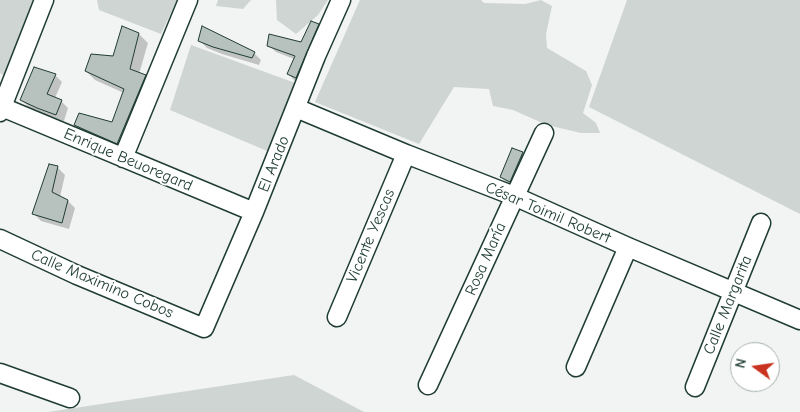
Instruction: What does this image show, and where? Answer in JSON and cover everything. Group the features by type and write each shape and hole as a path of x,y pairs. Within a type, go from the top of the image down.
{"street":[{"path":"1,110 6,82 44,0"},
{"path":"123,158 188,0"},
{"name":"El Arado","path":"204,328 341,0"},
{"name":"César Toimil Robert","path":"296,108 514,196 800,320"},
{"name":"Enrique Beuoregard","path":"1,110 254,212"},
{"name":"Rosa María","path":"428,385 544,133"},
{"name":"Vicente Yescas","path":"337,317 406,154"},
{"name":"Calle Margarita","path":"695,387 761,223"},
{"name":"Calle Maximino Cobos","path":"0,239 77,275 204,328"},
{"path":"576,367 628,247"},
{"path":"0,373 70,398"}],"shaded area":[{"path":"0,0 38,0 8,78 0,73"},
{"path":"97,0 177,0 161,34 99,10"},
{"path":"218,0 251,0 243,9 216,6"},
{"path":"276,0 328,0 318,15 296,34 277,20"},
{"path":"360,0 481,0 484,3 525,4 541,0 552,6 546,34 547,48 586,71 592,85 583,113 596,123 600,133 581,133 547,125 513,110 493,106 489,89 454,87 419,144 315,102"},
{"path":"627,0 800,0 800,214 589,107"},
{"path":"191,45 298,84 272,153 170,110"},
{"path":"294,375 364,412 48,412"}],"building":[{"path":"311,21 319,24 296,78 287,74 295,56 267,46 269,34 301,42"},
{"path":"122,26 139,33 130,69 146,75 117,144 74,125 79,113 112,122 124,89 85,71 91,54 113,56"},
{"path":"202,26 255,52 252,58 198,41"},
{"path":"34,67 56,74 47,94 62,100 56,115 20,100"},
{"path":"512,148 523,152 510,182 500,177"},
{"path":"49,164 58,166 52,192 68,200 62,223 32,214"}]}
